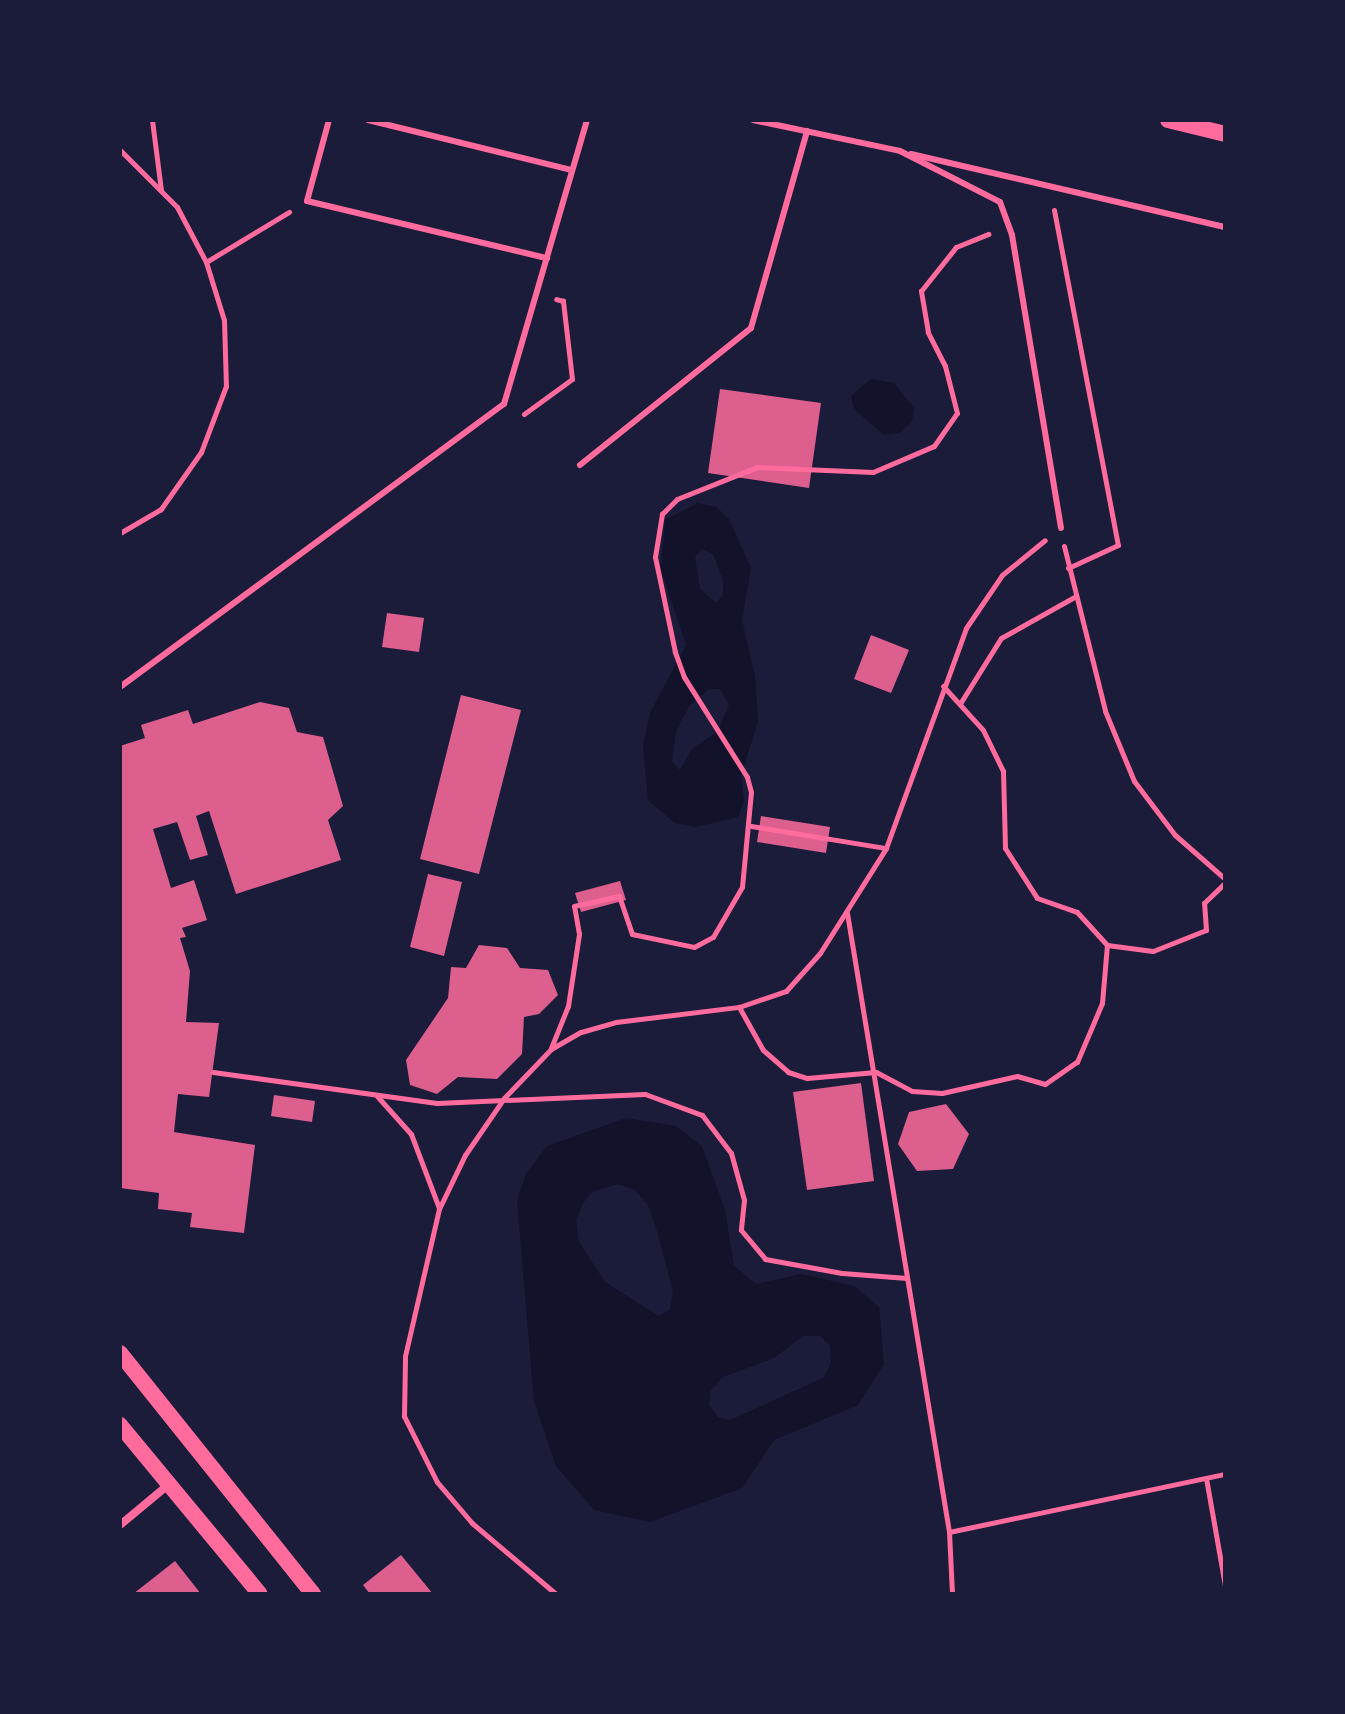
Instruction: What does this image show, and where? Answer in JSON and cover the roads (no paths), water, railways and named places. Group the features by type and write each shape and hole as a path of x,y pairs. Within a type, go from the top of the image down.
{"main road":[{"path":"1168,120 1225,134"},
{"path":"120,1353 313,1594"},
{"path":"120,1425 260,1594"}],"street":[{"path":"120,1525 168,1485"}],"lane":[{"path":"329,120 307,201 547,258"},
{"path":"368,120 572,170"},
{"path":"120,687 504,404 587,120"},
{"path":"753,120 1225,227"},
{"path":"580,465 751,328 807,131"},
{"path":"900,151 1000,202 1010,226 1061,528"}]}
